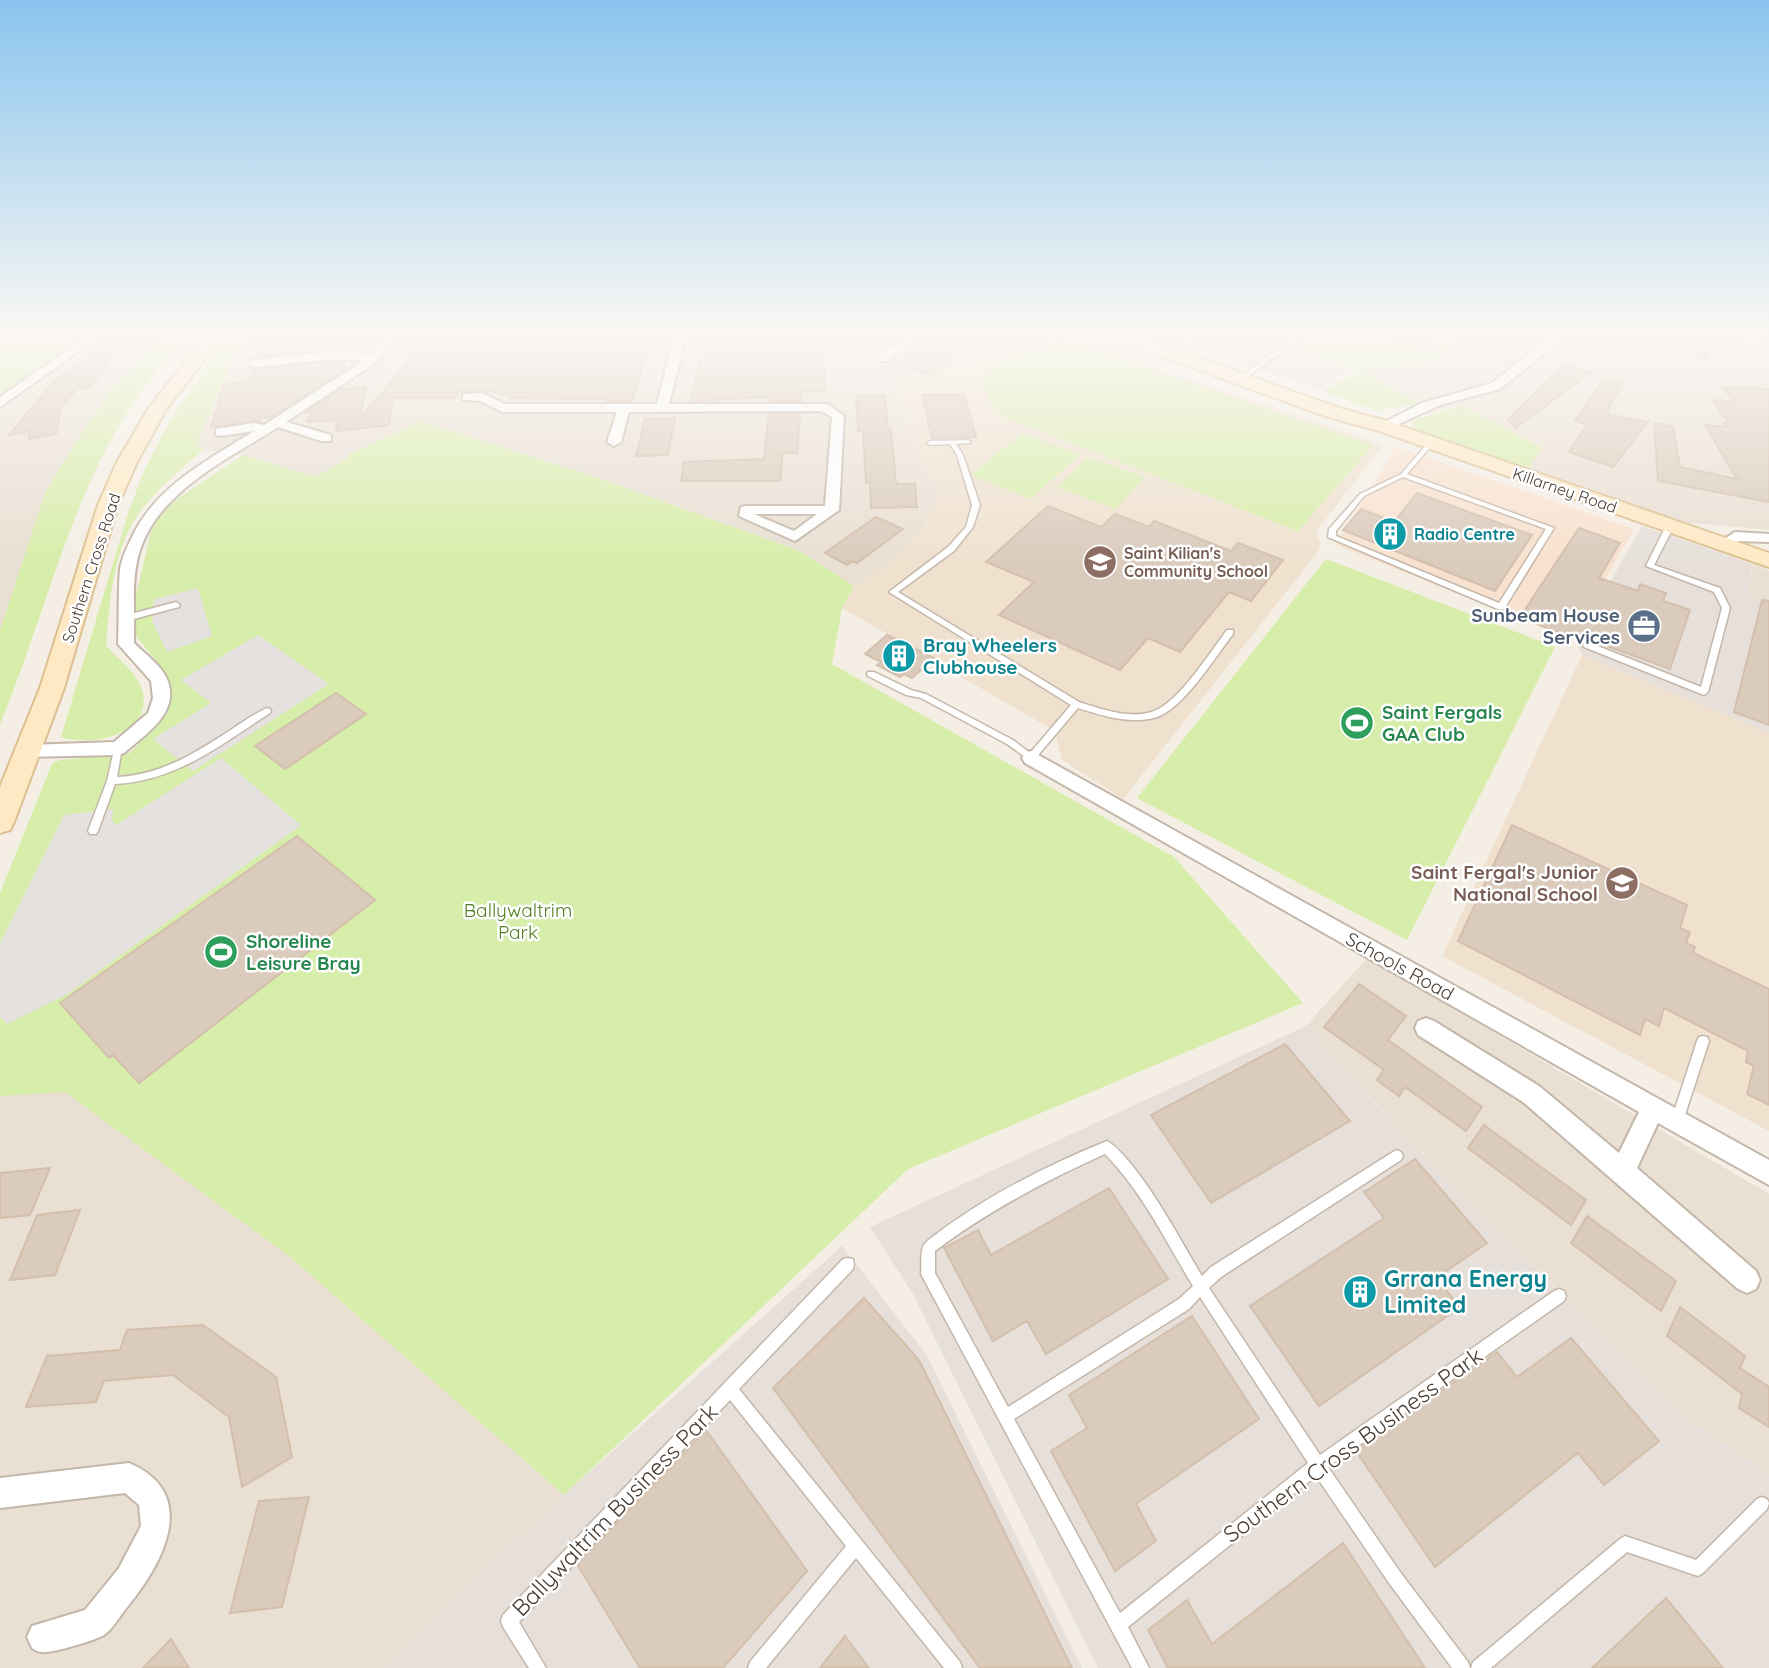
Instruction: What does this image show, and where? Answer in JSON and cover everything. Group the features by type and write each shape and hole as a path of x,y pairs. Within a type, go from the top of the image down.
{"main road":[{"name":"Southern Cross Road","path":"0,822 74,624 108,505 127,462 157,410"},
{"name":"Killarney Road","path":"1343,410 1430,444 1769,561"}],"street":[{"path":"28,752 118,748 155,716 162,698 159,679 126,644 128,566 138,539 152,514 183,482 297,410"},
{"path":"614,442 623,410"},
{"path":"832,410 838,416 832,510"},
{"path":"1383,426 1417,410"},
{"path":"221,432 272,426 326,438"},
{"path":"746,510 832,510 795,537 746,516 746,510"},
{"path":"1724,544 1735,536 1769,538"},
{"name":"Schools Road","path":"1031,758 1769,1173"},
{"path":"1426,1028 1531,1094 1747,1280"},
{"path":"1623,1172 1653,1108"},
{"path":"0,1493 129,1478 153,1497 156,1528 130,1579 94,1623 43,1637"}],"lane":[{"path":"930,443 968,442"},
{"path":"952,443 960,455 976,505 969,527 951,549 893,592 1076,704 1106,713 1136,717 1159,713 1176,700 1230,632"},
{"path":"1403,475 1550,528 1501,607 1332,537 1332,531 1362,495 1403,475 1430,444"},
{"path":"1587,645 1704,692 1726,608 1717,590 1650,566 1670,526"},
{"path":"126,618 176,605"},
{"path":"871,674 909,693 923,696 1010,742 1031,758 1076,704"},
{"path":"112,781 149,779 178,766 267,711"},
{"path":"93,831 112,781 118,748"},
{"path":"1677,1121 1703,1041"},
{"path":"1141,1668 928,1274 929,1248 966,1219 1063,1166 1107,1147 1126,1165 1201,1287 1318,1465 1425,1621 1462,1668"},
{"path":"1006,1416 1184,1304 1216,1272 1397,1156"},
{"name":"Ballywaltrim Business Park","path":"538,1668 509,1621 848,1264"},
{"name":"Southern Cross Business Park","path":"1118,1625 1318,1465 1559,1296"},
{"name":"Ballywaltrim Business Park","path":"730,1389 954,1668"},
{"path":"1479,1668 1625,1544 1698,1568 1762,1504"},
{"path":"757,1668 856,1546"}],"shaded area":[{"path":"3,410 114,410 0,645 0,412"},
{"path":"211,410 905,410 919,453 940,492 919,534 882,570 854,586 800,551 601,479 421,421 348,455 347,459 315,477 243,455 203,450 197,443"},
{"name":"Saint Kilian's Community School","path":"905,410 1280,410 1383,445 1316,532 1321,543 1317,553 1123,799 1062,760 1055,731 842,608 854,586 882,570 919,534 939,492 918,453"},
{"path":"1472,410 1769,410 1769,530 1672,521 1528,469 1541,447"},
{"path":"1396,447 1634,529 1570,639 1336,545"},
{"path":"1642,526 1752,564 1748,596 1769,604 1769,733 1582,655 1577,645"},
{"path":"1753,564 1769,571 1769,604 1747,596"},
{"path":"198,588 212,636 167,652 152,621 154,599"},
{"path":"258,635 329,684 193,771 153,739 211,703 181,680"},
{"name":"Saint Fergal's Junior National School","path":"1582,655 1769,733 1769,1131 1442,956"},
{"name":"Shoreline Leisure Bray","path":"221,758 301,825 66,995 7,1024 0,1017 0,943 64,815 114,809 111,819 116,825"},
{"path":"1367,958 1769,1194 1769,1475 1680,1414 1391,1120 1306,1026"},
{"path":"1306,1026 1391,1121 1680,1414 1769,1475 1769,1668 1098,1668 913,1294 870,1227"},
{"path":"65,1091 290,1257 564,1495 384,1668 0,1668 0,1096"},
{"path":"842,1246 926,1354 1082,1668 384,1668 564,1495"}],"green space":[{"path":"98,410 130,410 97,467 76,517 0,724 0,630 45,493"},
{"path":"177,410 211,410 197,443 203,450 142,509 127,533 117,564 106,645 139,683 143,705 139,718 118,734 103,738 74,740 61,737 128,513 144,471"},
{"path":"997,410 1270,410 1373,445 1298,531 1001,416"},
{"path":"1447,410 1471,410 1542,448 1528,469 1416,431 1412,421"},
{"name":"Ballywaltrim Park","path":"421,421 601,479 800,551 854,586 842,608 832,664 1174,857 1303,1003 908,1169 564,1495 290,1257 65,1092 0,1096 0,893 51,766 61,760 130,753 168,713 168,676 136,636 135,600 151,531 159,516 171,503 243,455 315,477 347,459 348,455"},
{"path":"1022,433 1080,454 1031,499 971,475"},
{"path":"1087,457 1145,477 1115,509 1057,487"},
{"name":"Saint Fergals GAA Club","path":"1326,559 1555,647 1407,940 1137,798"}],"building":[{"path":"30,410 60,410 56,434 29,439 31,431 9,435"},
{"path":"216,410 283,410 272,417 261,418 260,421 211,427"},
{"path":"309,410 361,410 359,420 368,410 391,410 389,425 336,431 338,420 307,422 311,412 304,413"},
{"path":"857,410 886,410 896,484 915,484 917,507 871,508 870,482 866,483 863,431 858,431"},
{"path":"925,410 968,410 976,437 932,438"},
{"path":"1517,410 1540,410 1515,428 1508,419"},
{"path":"1583,410 1608,410 1606,414 1648,422 1613,467 1569,452 1587,425 1575,421"},
{"path":"1720,410 1769,410 1769,502 1658,481 1654,423 1673,427 1680,467 1737,479 1705,425 1726,427 1724,423 1729,424"},
{"path":"769,414 800,414 797,453 783,453 780,481 681,481 684,462 764,459"},
{"path":"675,418 668,455 636,456 645,419"},
{"path":"1417,493 1532,535 1495,591 1343,530 1361,509 1394,522"},
{"path":"1048,506 1101,527 1115,514 1149,527 1154,521 1231,551 1238,543 1283,560 1251,601 1229,592 1180,652 1148,638 1120,670 999,615 1034,582 986,562"},
{"path":"876,517 903,529 857,563 852,561 847,565 825,553"},
{"path":"1579,528 1620,543 1599,578 1638,591 1640,584 1666,593 1663,601 1690,610 1670,669 1566,631 1564,635 1520,617"},
{"path":"1762,600 1769,601 1769,725 1734,712"},
{"name":"Bray Wheelers Clubhouse","path":"887,635 934,658 912,678 904,674 900,677 877,665 881,662 865,654"},
{"path":"336,693 366,714 285,769 255,746"},
{"path":"1512,825 1687,905 1680,928 1690,932 1686,943 1695,947 1693,953 1769,989 1769,1105 1747,1094 1754,1066 1746,1062 1748,1051 1664,1008 1659,1026 1645,1019 1640,1035 1458,941"},
{"name":"Shoreline Leisure Bray","path":"297,836 375,900 139,1083 113,1055 109,1058 60,1003"},
{"path":"1359,984 1406,1016 1388,1040 1482,1107 1466,1131 1405,1087 1399,1096 1377,1080 1384,1070 1324,1027"},
{"path":"1285,1044 1350,1121 1211,1203 1151,1115"},
{"path":"1484,1125 1586,1200 1571,1225 1468,1148"},
{"name":"Grrana Energy Limited","path":"1415,1159 1487,1243 1436,1278 1460,1307 1319,1406 1250,1306 1384,1218 1364,1192"},
{"path":"50,1168 30,1215 0,1218 0,1173"},
{"path":"1109,1188 1168,1279 1046,1354 1027,1321 993,1341 944,1248 978,1230 991,1255"},
{"path":"80,1210 55,1275 10,1280 37,1215"},
{"path":"1587,1216 1676,1281 1661,1311 1571,1243"},
{"path":"864,1298 919,1360 1072,1668 980,1668 773,1388"},
{"path":"1680,1307 1745,1356 1740,1368 1769,1387 1769,1427 1739,1408 1742,1394 1667,1336"},
{"path":"1192,1316 1259,1419 1136,1504 1156,1541 1115,1571 1051,1451 1087,1428 1069,1395"},
{"path":"203,1325 276,1377 292,1457 242,1487 229,1417 173,1375 104,1381 96,1402 26,1407 47,1356 120,1350 127,1330"},
{"path":"1571,1338 1659,1441 1604,1485 1578,1453 1435,1567 1356,1451 1497,1352 1517,1377"},
{"path":"706,1430 807,1571 723,1668 640,1668 577,1564"},
{"path":"309,1497 282,1607 230,1613 259,1501"},
{"path":"1343,1543 1425,1668 1168,1668 1148,1630 1187,1600 1212,1644"},
{"path":"1666,1598 1723,1668 1592,1668"},
{"path":"845,1636 869,1668 820,1668"},
{"path":"171,1639 189,1668 143,1668"}],"place":[{"name":"Radio Centre","path":"1390,534"},
{"name":"Saint Kilian's Community School","path":"1100,562"},
{"name":"Sunbeam House Services","path":"1644,626"},
{"name":"Bray Wheelers Clubhouse","path":"899,656"},
{"name":"Saint Fergals GAA Club","path":"1357,723"},
{"name":"Saint Fergal's Junior National School","path":"1622,883"},
{"name":"Shoreline Leisure Bray","path":"221,952"},
{"name":"Grrana Energy Limited","path":"1360,1292"}]}
